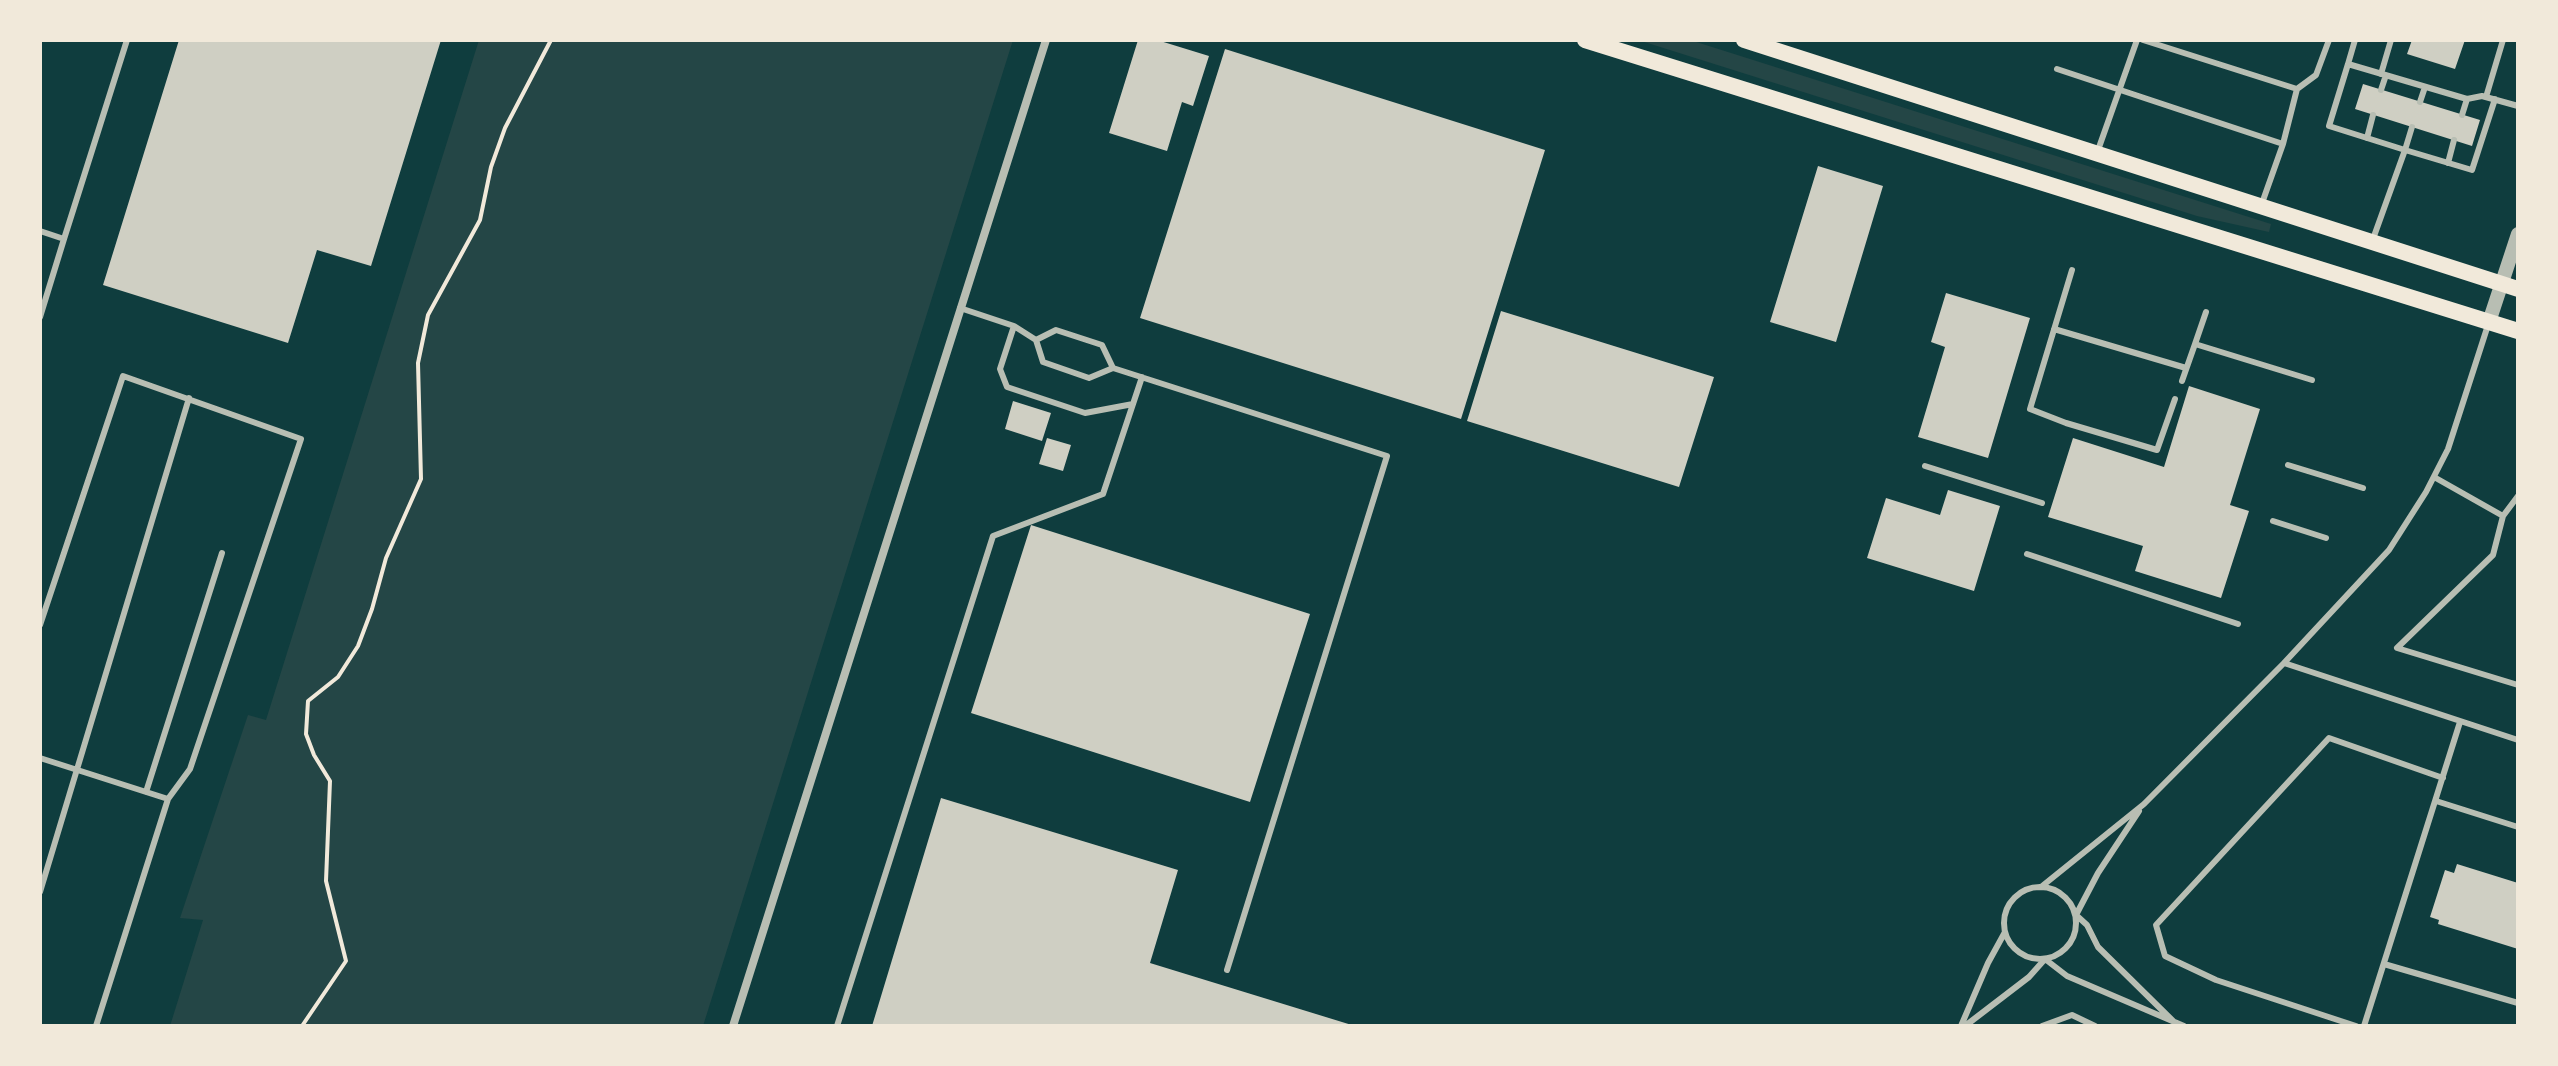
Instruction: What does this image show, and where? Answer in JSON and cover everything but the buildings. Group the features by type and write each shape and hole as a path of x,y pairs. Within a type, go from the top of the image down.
{"main road":[{"path":"1585,40 2518,331"},
{"path":"1744,40 2518,289"}],"street":[{"path":"733,1026 1046,40"},
{"path":"2489,322 2518,234"}],"lane":[{"path":"40,317 127,40"},
{"path":"2097,154 2119,88 2140,40 2297,89"},
{"path":"2261,206 2283,144 2297,89 2316,75 2329,40"},
{"path":"2355,40 2329,126 2472,170 2495,99"},
{"path":"2381,90 2391,40"},
{"path":"2486,97 2503,40"},
{"path":"2348,64 2467,99 2486,97 2518,106"},
{"path":"2057,69 2283,144"},
{"path":"2420,102 2425,87"},
{"path":"2462,115 2467,99"},
{"path":"2367,138 2373,115"},
{"path":"2372,242 2412,127"},
{"path":"2448,163 2454,140"},
{"path":"40,231 64,239"},
{"path":"2072,270 2030,409 2157,450 2175,399"},
{"path":"960,308 1014,326 1036,340 1043,362 1089,378 1113,368 1387,456 1227,970"},
{"path":"2182,381 2206,312"},
{"path":"2041,887 2144,804 2284,663 2389,550 2448,449 2489,322"},
{"path":"1014,326 1000,369 1007,387 1085,413 1133,404"},
{"path":"2054,329 2186,368"},
{"path":"1036,340 1056,330 1102,345 1113,368"},
{"path":"2195,344 2312,380"},
{"path":"40,625 123,376 301,439 190,769 168,799 96,1026"},
{"path":"837,1026 993,536 1103,494 1142,377"},
{"path":"40,892 189,398"},
{"path":"2288,465 2363,488"},
{"path":"1925,466 2042,503"},
{"path":"2434,477 2503,516"},
{"path":"2518,496 2503,516 2493,555 2397,648 2518,685"},
{"path":"2273,521 2326,538"},
{"path":"146,792 222,553"},
{"path":"2027,554 2238,624"},
{"path":"2284,663 2518,740"},
{"path":"2364,1026 2460,722"},
{"path":"2356,1026 2216,980 2165,956 2156,925 2178,897 2329,738 2443,778"},
{"path":"40,758 168,799"},
{"path":"2436,801 2518,827"},
{"path":"1963,1026 2029,977 2045,959 2067,948 2076,927 2076,915 2098,873 2144,804"},
{"path":"2173,1021 2098,947 2087,925 2076,915 2063,894 2041,887 2029,888 2011,901 2006,911 2005,932 2009,942 2025,956 2045,959 2067,976 2184,1026"},
{"path":"1963,1026 1988,963 2005,932"},
{"path":"2384,964 2518,1003"},
{"path":"2042,1026 2072,1015 2095,1026"}],"path":[{"path":"302,1026 346,961 326,881 330,781 314,755 306,734 308,701 338,677 358,646 386,558 421,479 418,363 428,315 480,220 491,167 505,128 551,40"}],"shaded area":[{"path":"479,40 1013,40 703,1026 170,1026 203,920 180,918 248,715 266,720"},
{"path":"1638,40 1690,40 2271,224 2269,232 2197,216"}]}
